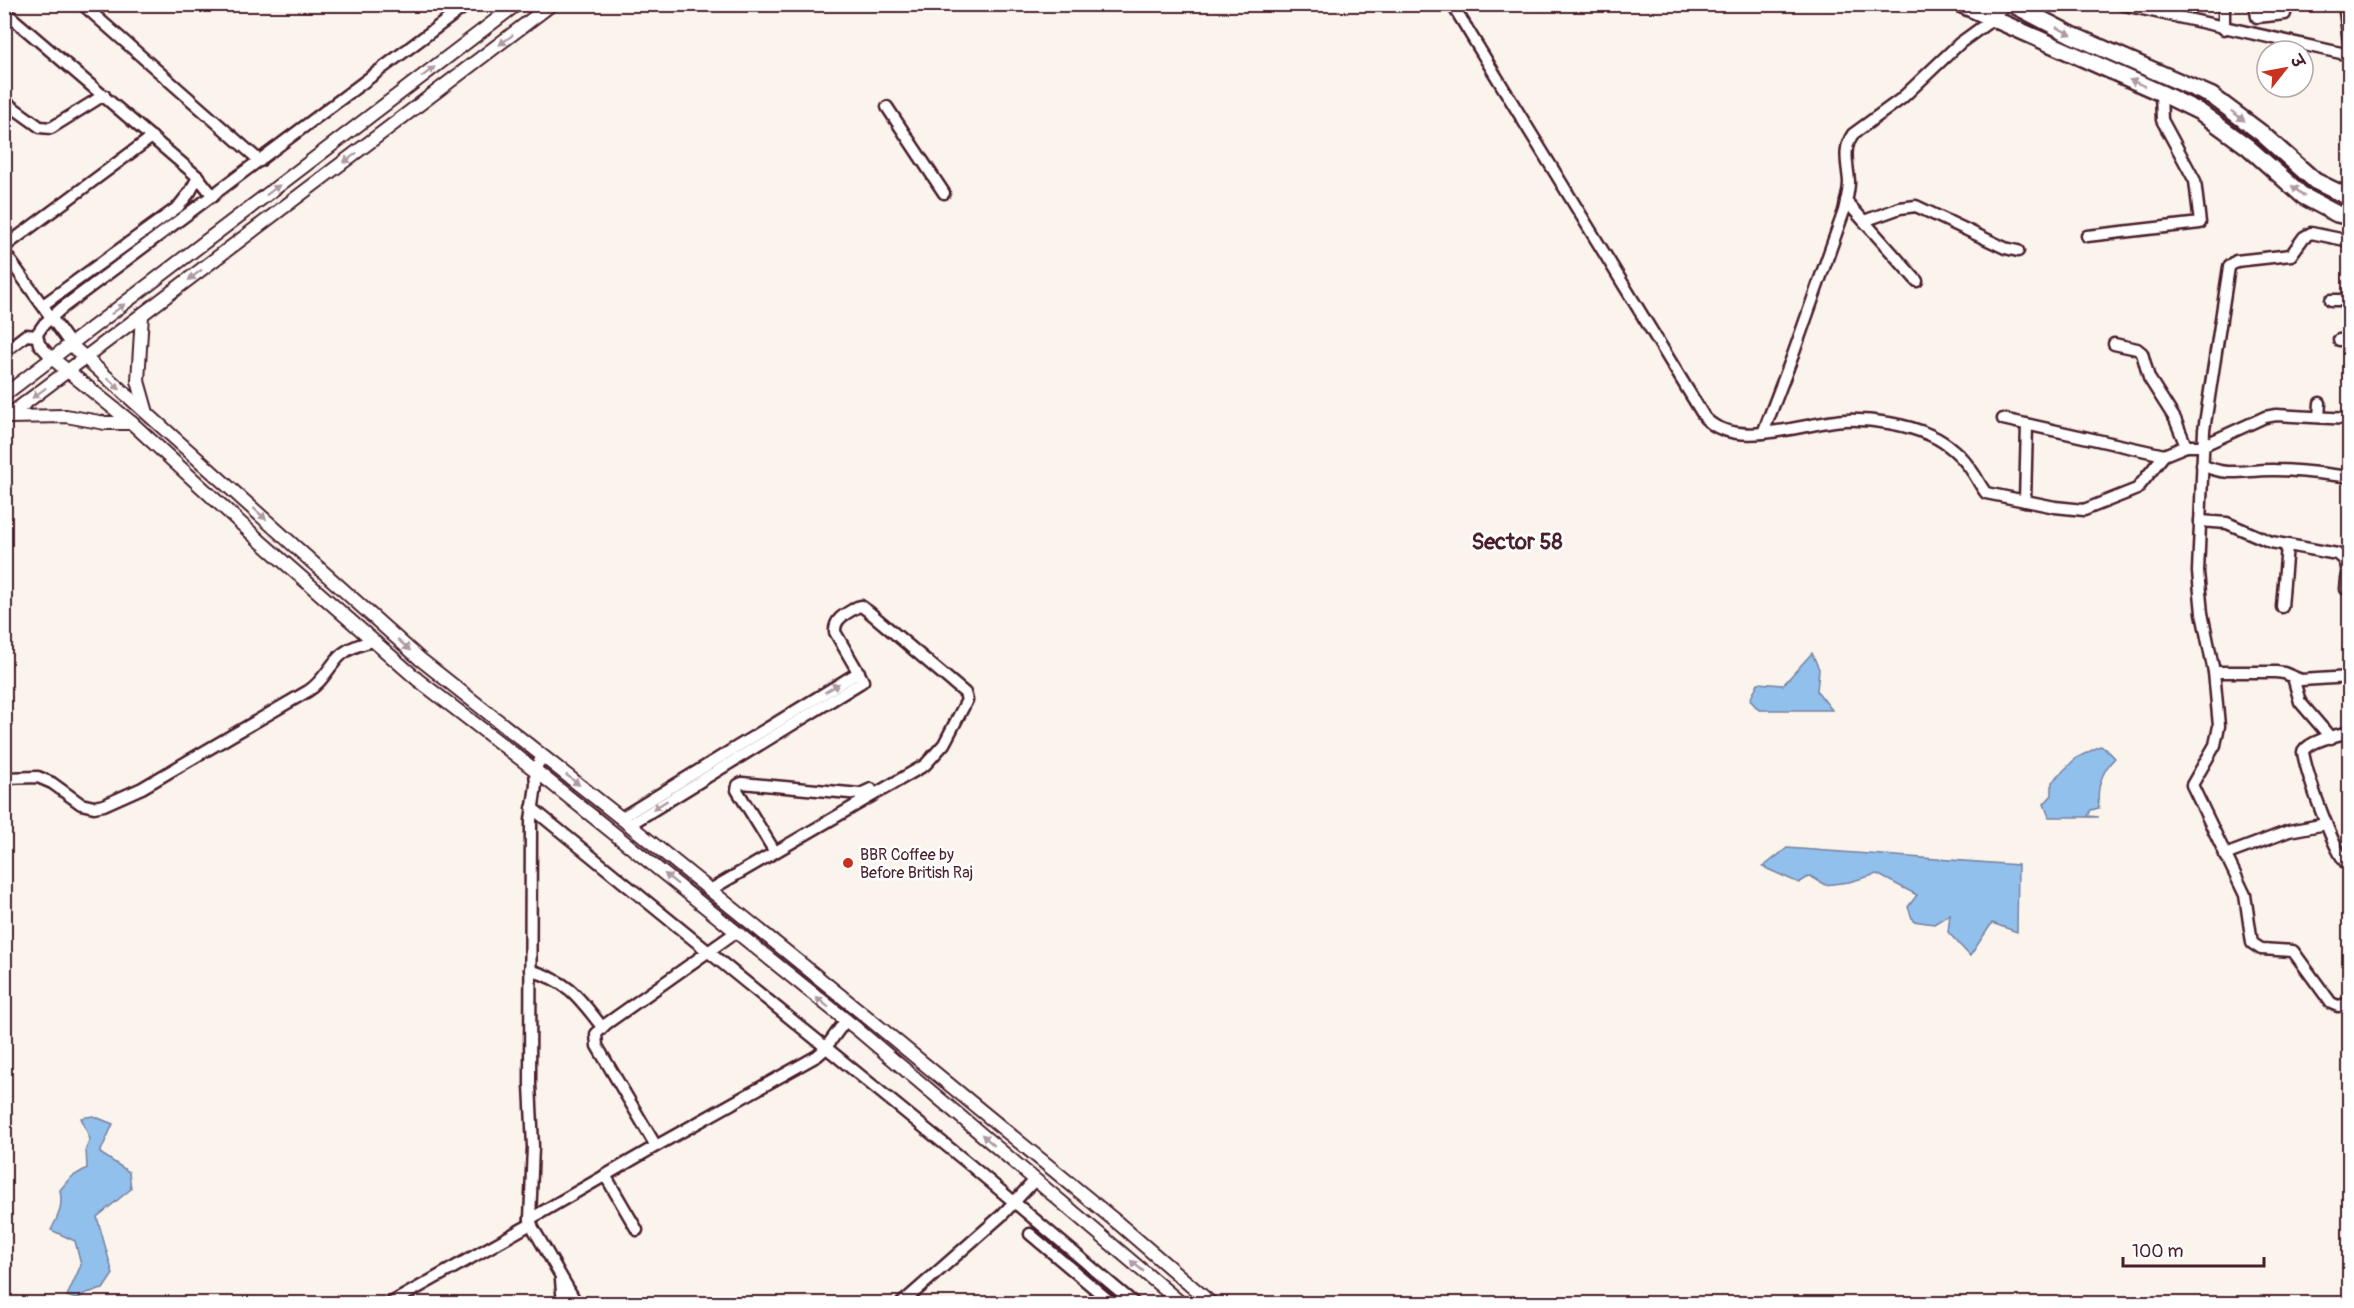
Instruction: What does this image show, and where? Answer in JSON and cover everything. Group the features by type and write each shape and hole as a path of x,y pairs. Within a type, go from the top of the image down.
{"main road":[{"path":"1960,4 2200,112 2248,147 2304,196 2337,214 2349,217"},
{"path":"2012,4 2072,35 2212,96 2259,132 2316,181 2349,198"}],"street":[{"path":"82,4 260,161"},
{"path":"468,4 51,317 40,327 36,336 39,344 67,371 132,423 437,696 535,770 846,1020 1179,1303"},
{"path":"4,395 517,4"},
{"path":"6,418 552,4"},
{"path":"1452,4 1705,418 1715,428 1725,432 1762,433 1854,420 1911,428 1937,438 1958,454 1986,492 2076,510 2089,508 2137,489 2164,455 2186,446 2202,446 2265,417 2276,415 2349,419"},
{"path":"1762,433 1793,355 1846,201 1849,182 1846,150 1848,140 1890,108 1960,43 1994,19 2004,4"},
{"path":"2120,4 2349,55"},
{"path":"2224,4 2224,29"},
{"path":"2255,4 2257,17 2285,14"},
{"path":"2344,4 2349,42"},
{"path":"4,11 198,177 213,196"},
{"path":"2087,236 2200,223 2195,181 2162,120 2161,93"},
{"path":"4,101 40,127 51,128 104,95"},
{"path":"887,106 944,193"},
{"path":"4,247 152,137"},
{"path":"43,305 178,207 198,177"},
{"path":"1846,201 1917,281"},
{"path":"1864,220 1900,208 1916,206 2005,248 2018,251"},
{"path":"2349,241 2312,233 2304,237 2290,255 2231,263 2202,446 2198,572 2202,613 2214,672 2219,713 2218,736 2192,784 2245,895 2252,944 2261,949 2293,951 2331,1003 2338,1006 2349,1003"},
{"path":"4,252 71,345 420,658 625,821 1099,1208 1212,1304"},
{"path":"2331,300 2349,300"},
{"path":"142,315 138,381 148,414"},
{"path":"4,352 26,335 36,336"},
{"path":"2114,344 2137,349 2142,353 2149,378 2175,419 2186,446"},
{"path":"2319,417 2320,403"},
{"path":"6,418 66,416 105,423 132,423"},
{"path":"2003,419 2164,455"},
{"path":"2025,501 2027,424"},
{"path":"2202,462 2245,467"},
{"path":"2202,462 2216,471 2235,474 2273,470 2349,477"},
{"path":"2200,521 2227,523 2258,537 2343,557 2347,563 2346,589"},
{"path":"2282,607 2287,545"},
{"path":"625,821 809,709 863,681 835,632 837,620 861,606 967,697 944,744 925,765 710,891"},
{"path":"4,778 38,777 52,783 81,804 94,807 104,805 142,788 308,691 318,684 341,655 352,647 373,641"},
{"path":"2214,672 2276,672 2305,680 2349,676"},
{"path":"2292,677 2300,702 2331,738"},
{"path":"2349,732 2306,747 2303,752 2326,824 2341,858 2349,867"},
{"path":"542,756 535,770 536,785 532,808 530,1084 533,1147 531,1221 577,1304"},
{"path":"776,852 737,790 738,785 742,783 860,794 873,789 880,791"},
{"path":"532,808 709,950 1135,1304"},
{"path":"2225,855 2289,831 2326,824"},
{"path":"656,1146 597,1046 596,1034 602,1027 736,932"},
{"path":"530,970 552,977 571,989 602,1027"},
{"path":"389,1304 656,1146 817,1056 846,1020"},
{"path":"605,1176 637,1230"},
{"path":"901,1304 1015,1202 1034,1180"},
{"path":"1030,1234 1113,1304"},
{"path":"561,1277 562,1304"}],"water":[{"path":"1812,653 1819,669 1817,691 1832,710 1759,710 1750,700 1758,683 1783,685"},
{"path":"2100,746 2115,758 2106,769 2101,781 2098,794 2099,808 2091,810 2088,816 2099,817 2049,817 2044,804 2052,795 2052,782 2076,758"},
{"path":"1787,848 2018,865 2017,932 1992,923 1970,956 1948,932 1950,914 1934,924 1913,921 1908,907 1917,895 1877,874 1849,882 1825,885 1810,876 1799,883 1763,867"},
{"path":"93,1116 113,1124 100,1153 129,1172 131,1189 97,1217 113,1274 103,1289 86,1293 76,1299 67,1296 81,1265 75,1241 51,1230 60,1210 60,1190 70,1178 87,1168 86,1149 90,1139 81,1118"}],"place":[{"name":"BBR Coffee by Before British Raj","path":"848,863"}],"district":[{"name":"Sector 58","path":"1517,541"}]}
